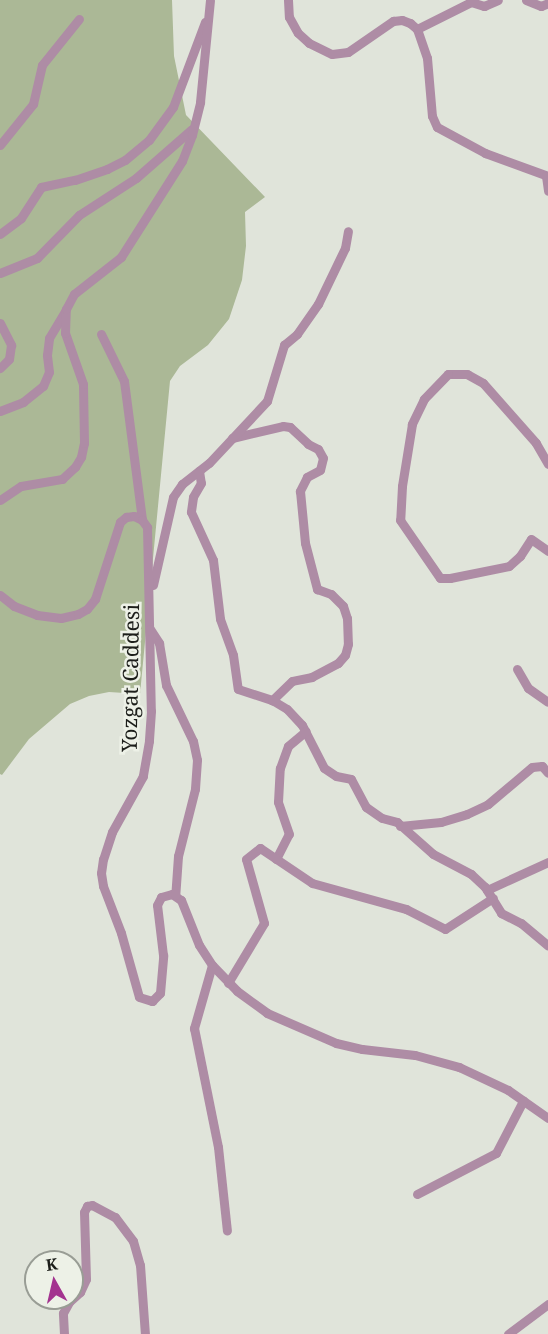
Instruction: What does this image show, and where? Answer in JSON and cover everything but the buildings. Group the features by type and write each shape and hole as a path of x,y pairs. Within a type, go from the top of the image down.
{"street":[{"path":"0,411 29,399 43,386 49,372 47,355 49,338 56,322 74,294 121,257 175,174 194,127 206,62 210,0"},
{"path":"288,0 289,17 298,33 309,43 333,54 348,52 393,21 406,21 417,29 427,58 432,117 437,127 485,153 547,176 548,191"},
{"path":"417,29 471,2 484,6 498,0"},
{"path":"526,0 541,6 548,3"},
{"path":"0,234 21,218 41,187 75,180 107,169 125,160 150,140 173,106 209,12"},
{"path":"0,145 33,104 42,65 79,19"},
{"path":"0,273 37,258 79,215 136,178 194,127"},
{"path":"150,602 171,503 182,484 199,471 267,401 284,345 297,334 318,304 345,248 348,231"},
{"path":"0,500 21,486 62,479 75,467 81,457 84,443 83,384 65,333 66,309"},
{"path":"0,323 11,345 9,359 0,368"},
{"path":"101,334 124,381 142,520"},
{"path":"548,464 536,443 483,383 467,374 448,374 424,399 412,424 402,486 400,520 440,578 508,566 520,556 531,539 548,550"},
{"path":"232,438 283,426 290,427 308,444 318,449 323,458 320,470 307,477 300,491 305,543 317,589 331,594 343,606 347,618 348,644 345,655 338,663 312,677 292,681 272,700"},
{"path":"199,471 201,483 193,497 192,512 213,560 220,619 232,655 236,687 242,692 272,700 293,714 306,731 327,771 351,779 366,807 400,826 426,850 463,868 490,894 501,913 520,923 548,946"},
{"name":"Yozgat Caddesi","path":"0,595 21,610 46,616 67,617 85,611 95,599 120,522 130,516 142,520 148,531 152,711 145,767 136,792 107,845 101,873 105,893 121,933 136,991 145,1001 152,1001 158,996 163,979 158,902 164,895 178,897"},
{"path":"150,629 159,643 166,685 193,741 197,760 195,789 178,856 178,897 199,945 212,965 228,983 267,1013 321,1038 362,1049 415,1054 444,1062 491,1081 547,1116"},
{"path":"517,669 528,688 548,702"},
{"path":"276,859 289,834 278,801 279,768 288,746 306,731"},
{"path":"400,826 441,822 467,814 488,804 532,767 542,766 548,773"},
{"path":"228,983 264,923 246,859 260,848 312,883 406,909 445,929 490,894 548,862"},
{"path":"212,965 194,1028 218,1147 227,1231"},
{"path":"417,1194 496,1153 524,1101"},
{"path":"64,1334 63,1313 69,1302 80,1292 86,1279 84,1212 87,1206 92,1205 115,1217 134,1241 140,1266 145,1334"},
{"path":"508,1334 546,1309"}],"green space":[{"path":"0,0 172,0 174,56 186,115 265,197 245,212 246,246 242,280 229,319 208,345 180,366 170,381 140,694 109,692 89,696 70,704 29,739 2,775 0,774"}]}
